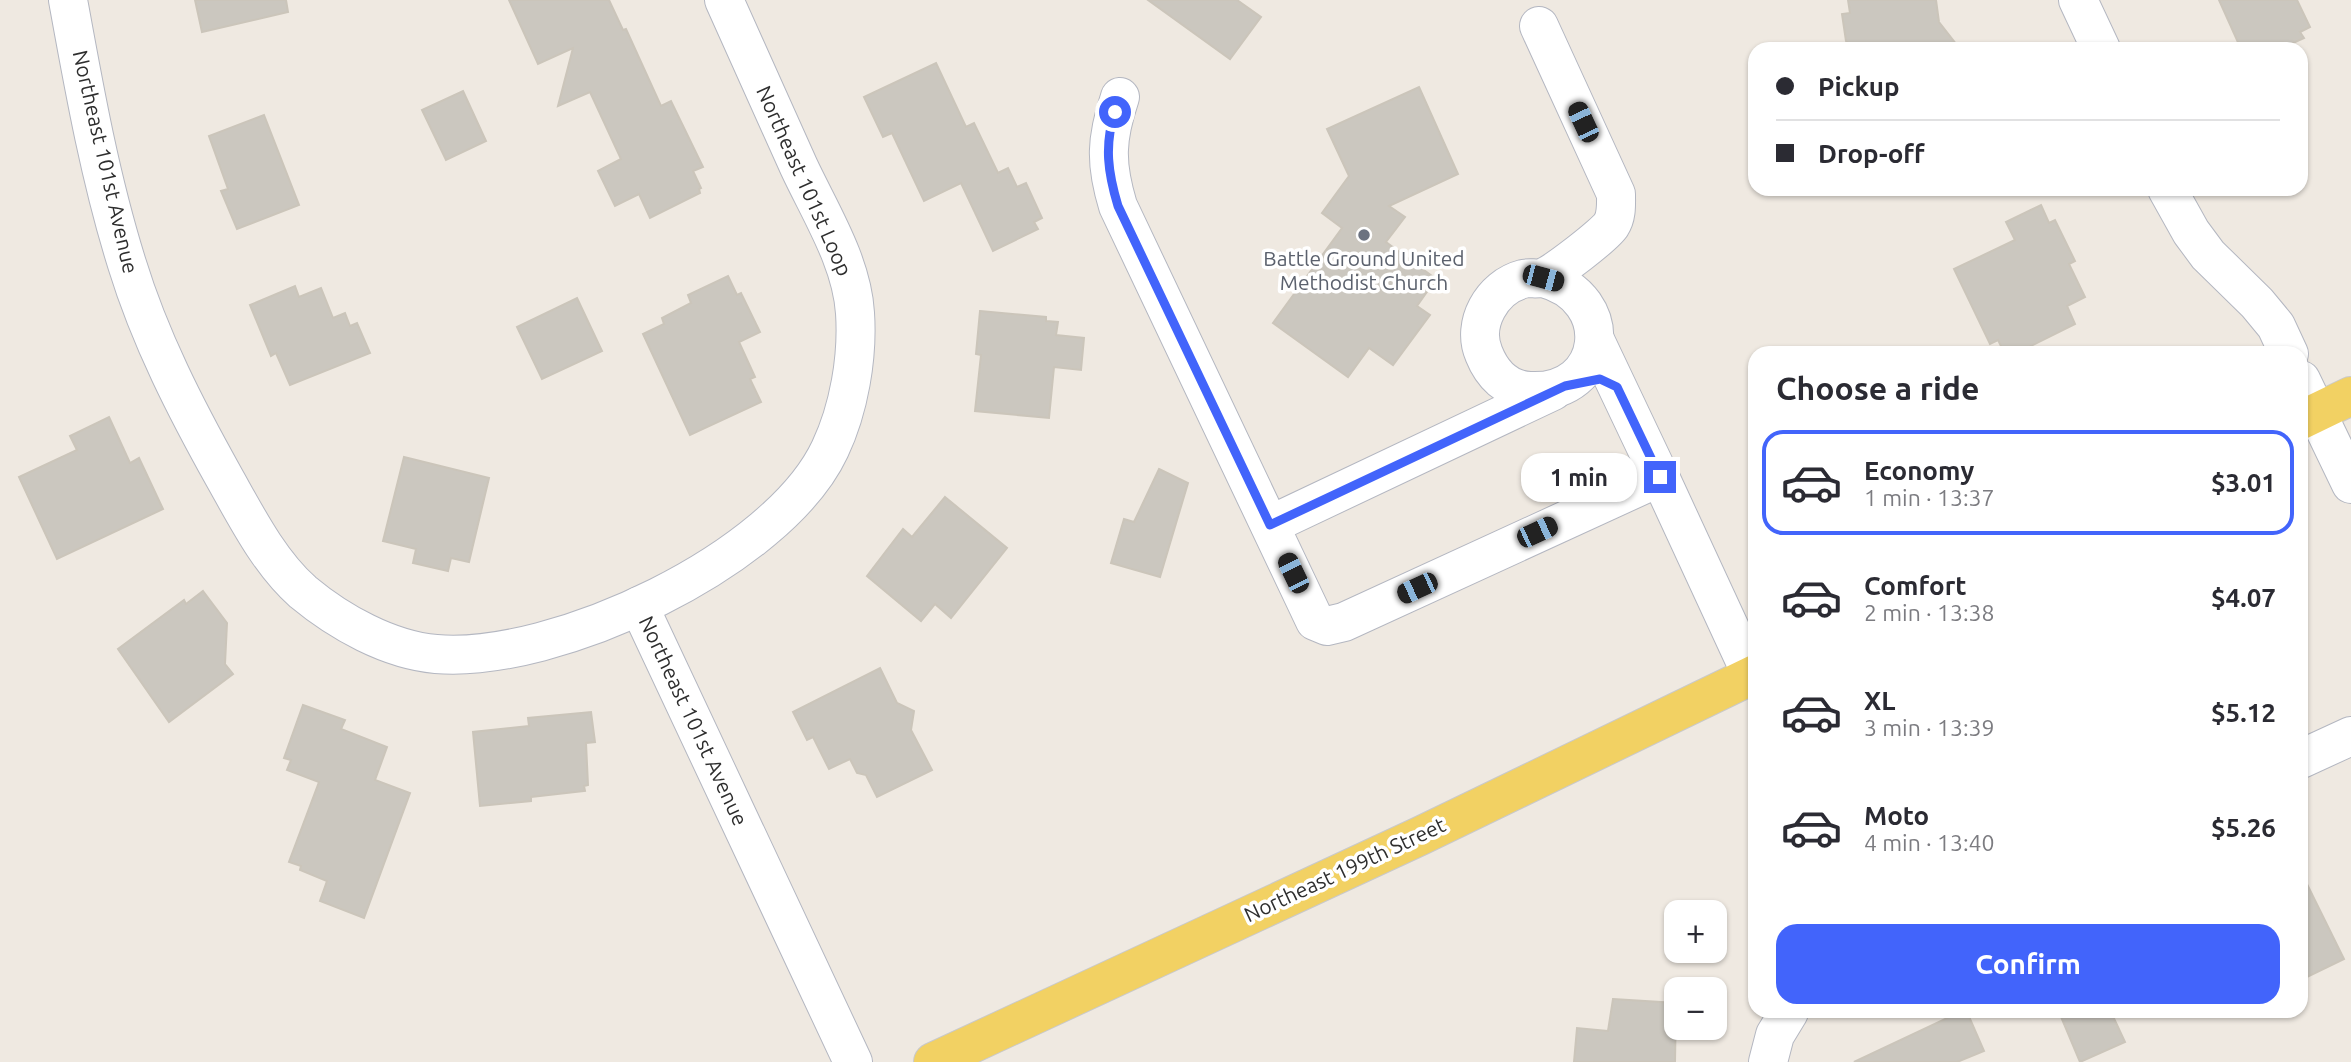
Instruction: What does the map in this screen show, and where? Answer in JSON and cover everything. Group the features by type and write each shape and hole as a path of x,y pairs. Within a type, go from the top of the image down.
{"main road":[{"path":"2308,404 2351,397"},
{"name":"Northeast 199th Street","path":"933,1062 1408,842 1748,678"}],"street":[{"name":"Northeast 101st Avenue","path":"68,0 87,103 127,265 159,350 194,422 264,545 302,590 348,624 393,644 436,654 493,651 544,643 639,606 853,1062"},
{"name":"Northeast 101st Loop","path":"639,606 712,567 760,534 799,494 829,451 843,410 853,363 855,310 843,261 724,0"},
{"path":"2078,0 2098,42"},
{"path":"1539,26 1616,194 1611,225 1598,239 1543,278"},
{"path":"1120,97 1110,128 1107,155 1110,180 1118,206 1315,621 1327,626 1344,622 1660,477"},
{"path":"2171,196 2190,232 2208,255 2258,303 2276,326 2285,346"},
{"path":"1617,387 1600,379 1546,392 1521,391 1504,382 1490,369 1481,347 1480,325 1487,306 1500,291 1523,279 1543,278 1561,282 1577,294 1592,317 1595,340 1748,662"},
{"path":"1270,525 1565,386 1581,372 1591,357 1595,340"},
{"path":"2308,408 2351,484"},
{"path":"2308,756 2351,736"},
{"path":"1768,1062 1774,1035 1785,1018"}],"building":[{"path":"195,0 286,0 288,12 202,32"},
{"path":"509,0 609,0 623,30 626,29 661,106 671,101 703,167 693,171 701,188 700,193 650,218 639,194 615,206 598,171 621,159 590,92 558,106 573,48 538,64"},
{"path":"1148,0 1237,0 1261,17 1230,59"},
{"path":"1848,0 1936,0 1939,22 1955,42 1847,42 1842,14 1850,13"},
{"path":"2219,0 2297,0 2310,27 2300,32 2304,38 2295,42 2238,42"},
{"path":"936,63 966,127 974,123 998,173 1008,168 1017,187 1026,183 1042,218 1034,222 1038,229 993,251 961,183 924,201 892,133 883,137 864,97"},
{"name":"Battle Ground United Methodist Church","path":"1419,87 1458,174 1389,206 1405,217 1386,242 1436,279 1417,306 1430,315 1393,365 1369,348 1348,377 1273,323 1342,228 1322,213 1349,176 1327,129"},
{"path":"463,91 486,141 446,160 422,110"},
{"path":"264,115 299,205 237,229 221,191 228,189 209,136"},
{"path":"2041,205 2049,223 2055,220 2075,261 2069,264 2085,297 2067,306 2075,324 2031,346 2001,346 1998,340 1990,344 1954,269 2015,240 2006,222"},
{"path":"728,276 737,295 741,293 760,332 739,342 755,377 750,379 761,402 690,435 643,334 664,324 662,318 691,303 688,295"},
{"path":"295,286 299,297 321,288 333,318 345,313 350,326 357,323 370,353 290,385 276,353 271,356 250,305"},
{"path":"577,298 602,351 542,379 517,327"},
{"path":"980,311 1046,317 1046,321 1058,322 1056,335 1084,338 1081,370 1054,367 1049,418 975,411 981,355 976,354"},
{"path":"109,417 130,463 139,458 163,509 57,559 19,477 77,450 70,436"},
{"path":"404,457 489,478 469,562 451,558 448,571 413,563 416,549 383,541"},
{"path":"1159,469 1188,483 1160,577 1111,563 1124,519 1134,522"},
{"path":"945,497 1007,548 951,618 935,604 921,621 867,576 903,529 912,537"},
{"path":"203,591 227,623 225,664 233,674 169,722 118,649 184,600 186,604"},
{"path":"880,668 897,703 914,711 911,730 932,770 877,797 866,775 857,773 850,759 829,769 813,737 807,740 793,712"},
{"path":"303,705 345,720 341,729 387,747 375,780 410,793 364,918 320,901 327,881 300,870 301,866 289,862 319,782 287,770 291,760 284,758"},
{"path":"591,712 595,742 586,743 588,785 584,786 585,791 531,797 531,801 480,806 473,732 529,726 528,718"},
{"path":"2308,886 2344,959 2308,977"},
{"path":"1613,999 1664,1002 1664,1040 1675,1040 1675,1062 1574,1062 1577,1028 1608,1031"},
{"path":"1947,1018 1970,1018 1984,1051 1957,1062 1854,1062"},
{"path":"2062,1018 2114,1018 2125,1042 2080,1062"}],"place":[{"name":"Battle Ground United Methodist Church","path":"1364,235"}],"route":[{"path":"1115,112 1107,155 1110,180 1118,206 1270,525 1565,386 1600,379 1617,387 1660,477"}]}
